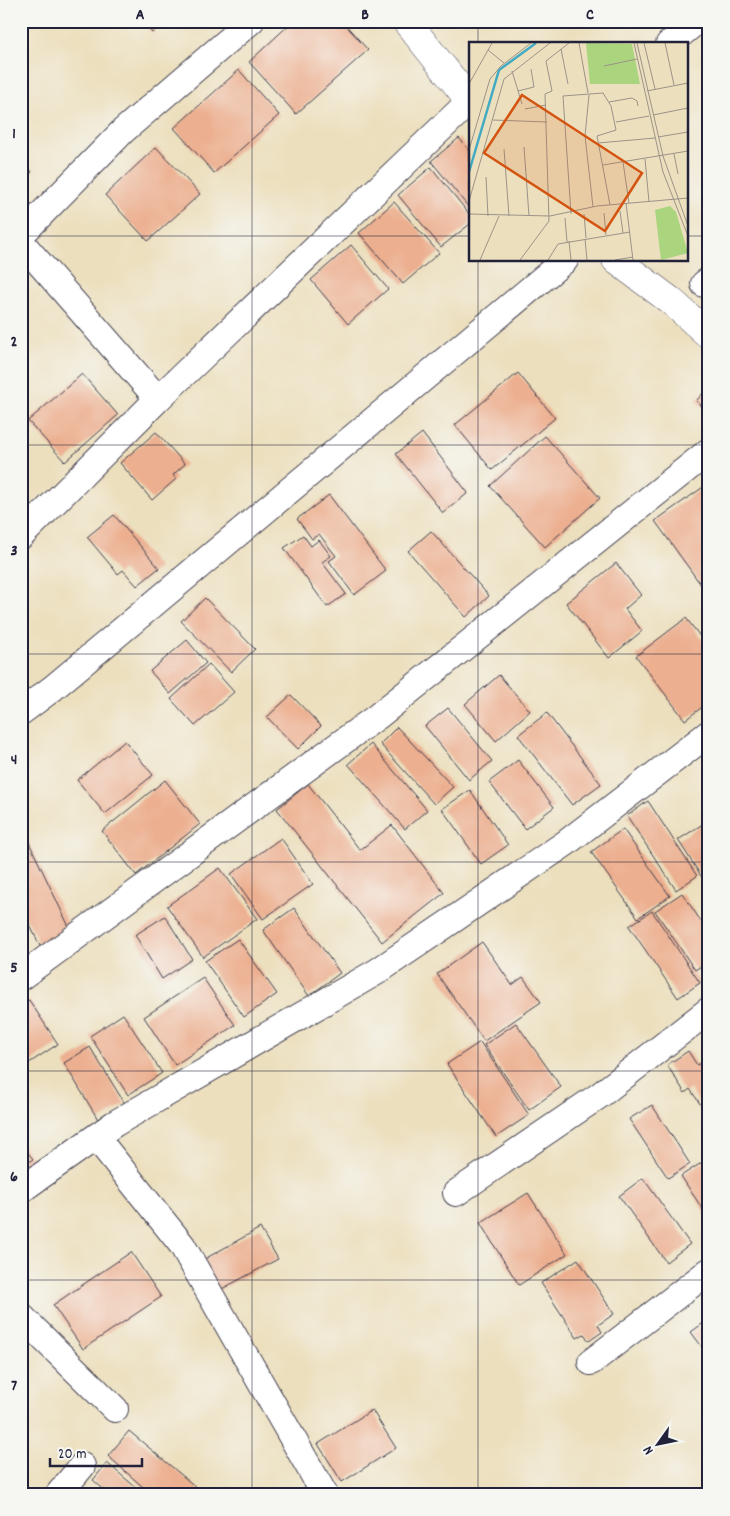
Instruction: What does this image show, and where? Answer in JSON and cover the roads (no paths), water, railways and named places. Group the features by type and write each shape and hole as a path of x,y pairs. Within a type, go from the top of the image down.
{"street":[{"path":"21,236 123,131 251,21"},
{"path":"406,21 469,100"},
{"path":"671,42 697,21"},
{"path":"21,536 158,399 469,102"},
{"path":"21,242 158,399"},
{"path":"21,712 53,688 564,261"},
{"path":"617,261 671,301 709,335"},
{"path":"21,977 378,716 709,451"},
{"path":"21,1190 122,1119 378,971 566,843 709,733"},
{"path":"456,1193 600,1095 709,1010"},
{"path":"96,1136 182,1245 325,1495"},
{"path":"591,1362 709,1271"},
{"path":"21,1316 115,1409"},
{"path":"58,1495 82,1466"}]}
